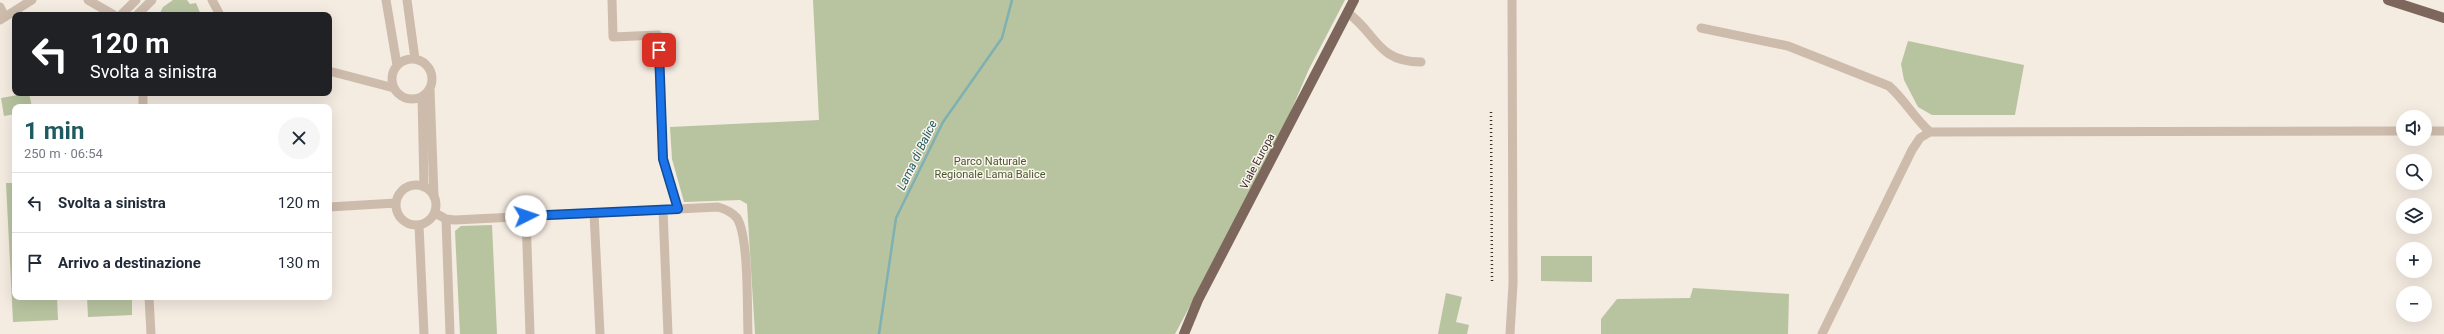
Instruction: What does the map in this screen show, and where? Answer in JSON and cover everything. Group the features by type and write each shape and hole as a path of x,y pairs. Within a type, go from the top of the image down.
{"main road":[{"name":"Viale Europa","path":"1184,334 1198,300 1354,0"},
{"path":"2388,0 2444,18"}],"street":[{"path":"13,12 32,0"},
{"path":"88,0 109,12"},
{"path":"124,12 136,0"},
{"path":"140,12 152,0"},
{"path":"212,0 218,12"},
{"path":"386,0 397,65 392,76 394,88 403,98 416,99 422,97 430,89"},
{"path":"407,0 416,59"},
{"path":"612,0 613,37 658,35 663,159 678,209"},
{"path":"1510,334 1513,284 1512,0"},
{"path":"0,7 3,18 12,12"},
{"path":"1348,13 1355,18 1378,47 1408,62 1421,62"},
{"path":"1701,28 1788,46 1889,86 1902,98 1916,119 1930,132"},
{"path":"397,65 406,60 416,59 427,65 432,76 430,89 435,213 427,222 419,225 408,224 403,221 396,210 397,197 406,188 412,186 424,187 434,197"},
{"path":"332,72 394,88"},
{"path":"422,97 424,187"},
{"path":"2432,131 2444,130"},
{"path":"1822,334 1912,150 1920,138 1930,132 2396,131"},
{"path":"332,207 396,203"},
{"path":"435,213 446,219 718,207 729,211 736,218 744,237 748,334"},
{"path":"662,210 668,334"},
{"path":"594,213 600,334"},
{"path":"526,216 530,334"},
{"path":"446,219 450,334"},
{"path":"419,225 424,334"},
{"path":"150,300 151,334"}],"green space":[{"path":"173,0 187,0 190,4 196,3 200,12 160,12 163,7"},
{"name":"Parco Naturale Regionale Lama Balice","path":"813,0 1345,0 1309,69 1279,139 1175,334 755,334 747,204 740,200 684,202 672,159 670,127 819,120"},
{"path":"1908,41 2024,65 2015,115 1932,115 1918,107 1904,80 1901,64"},
{"path":"12,96 30,96 31,104 12,104 12,115 4,116 1,98"},
{"path":"6,183 12,183 12,300 57,300 58,320 13,322"},
{"path":"492,225 497,334 460,334 455,231 461,226"},
{"path":"1541,256 1592,256 1592,282 1541,281"},
{"path":"1693,288 1789,294 1788,334 1601,334 1601,319 1617,299 1690,298"},
{"path":"1446,293 1462,297 1456,322 1469,325 1467,334 1438,334"},
{"path":"87,300 132,300 132,315 88,317"}],"waterway":[{"name":"Lama di Balice","path":"879,334 896,218 943,122 1002,38 1012,0"}],"railway":[{"path":"1491,112 1492,281"}],"route":[{"path":"526,216 678,209 663,159 659,50"}]}
